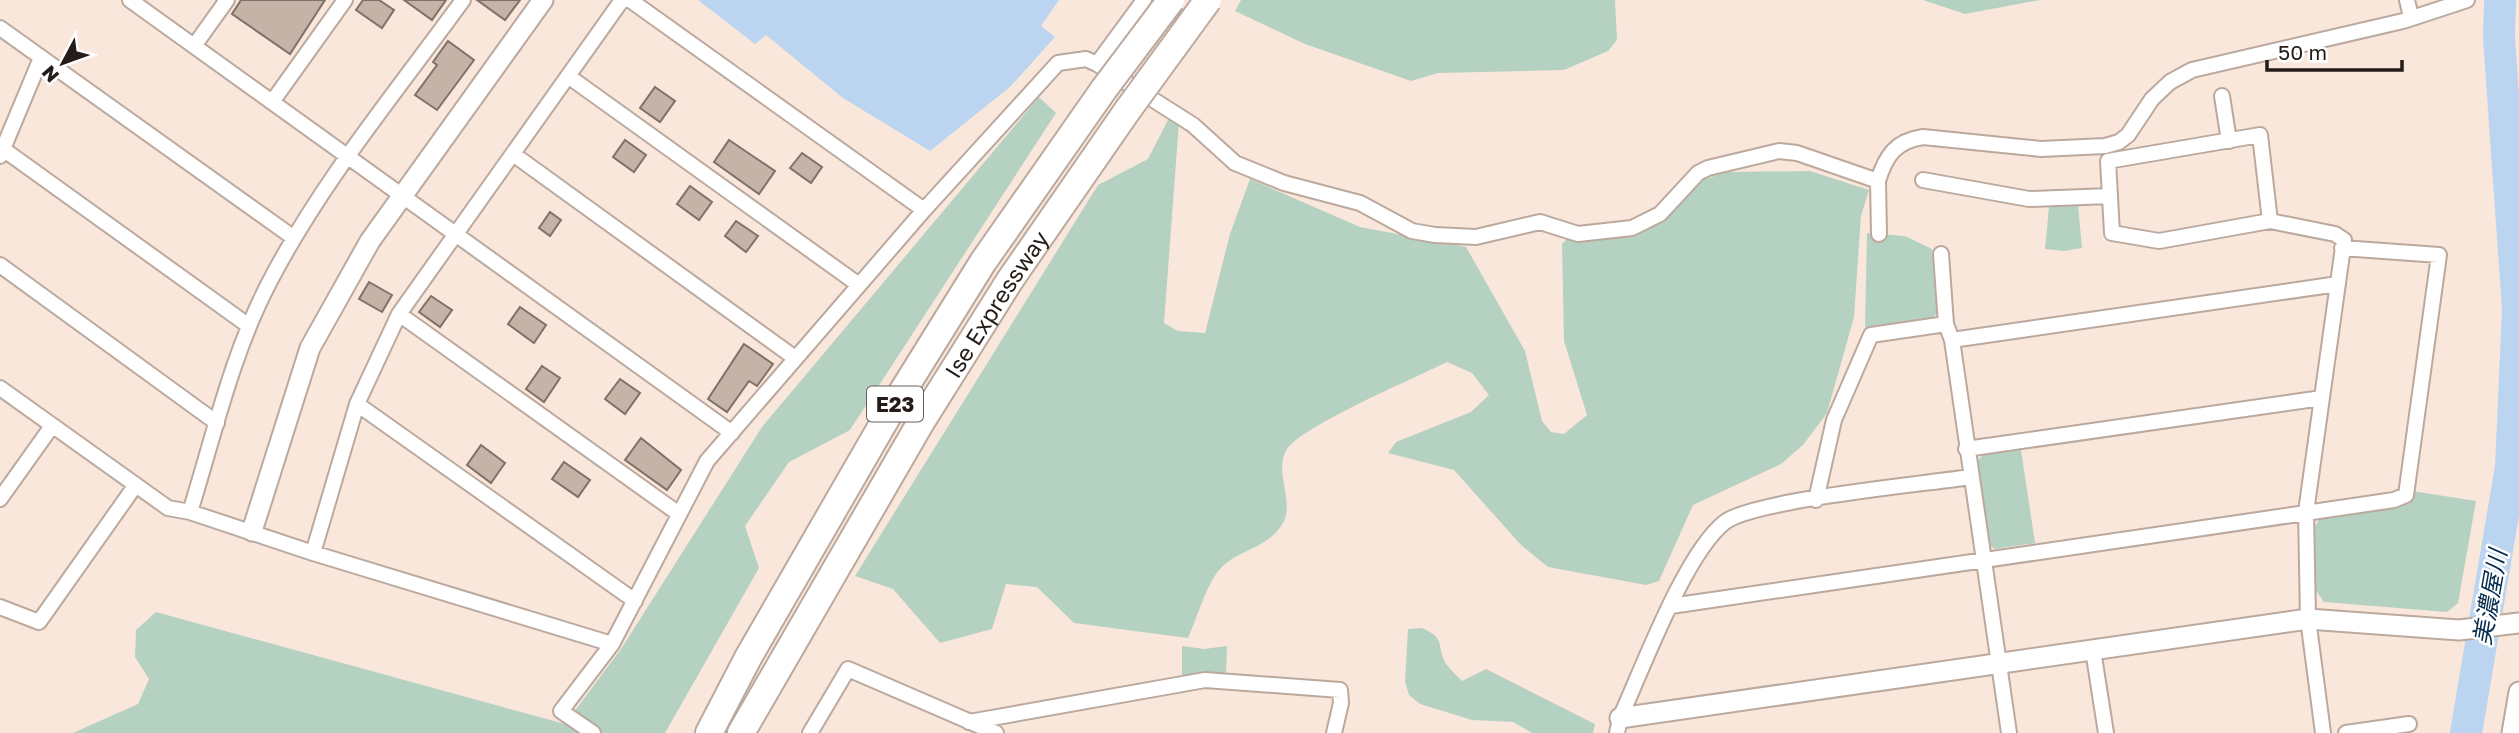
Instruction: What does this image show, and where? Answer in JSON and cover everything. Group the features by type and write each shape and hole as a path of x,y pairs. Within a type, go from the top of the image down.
{"highway":[{"name":"Ise Expressway","path":"709,733 749,656 891,410 983,262 1104,89 1171,0"},
{"name":"Ise Expressway","path":"741,733 943,386 1010,280 1208,0"}],"street":[{"path":"130,0 732,433"},
{"path":"194,46 227,0"},
{"path":"272,102 345,0"},
{"path":"190,512 250,326 294,238 463,0"},
{"path":"252,531 310,348 344,283 402,196 543,0"},
{"path":"313,553 357,404 399,314 622,0"},
{"path":"630,0 924,210"},
{"path":"1097,64 1144,0"},
{"path":"2407,0 2412,17"},
{"path":"1879,234 1878,181 1896,146 1906,139 1923,137 2041,149 2087,148 2119,142 2133,129 2142,112 2161,90 2192,70 2412,17 2466,0"},
{"path":"0,28 294,238"},
{"path":"41,58 1,152 250,326"},
{"path":"593,733 561,711 612,644 707,461 924,210 1058,64 1086,59 1097,64 1193,125 1235,163 1284,183 1360,204 1412,231 1435,235 1476,237 1540,222 1578,234 1632,228 1660,214 1695,176 1708,168 1779,150 1797,153 1878,181"},
{"path":"568,76 859,285"},
{"path":"2222,96 2228,141"},
{"path":"2270,221 2260,135 2108,161 2112,233 2159,241 2270,221 2334,234 2344,240 2306,512 2308,619 2323,733"},
{"path":"513,154 795,358"},
{"path":"1923,180 2029,199 2110,195"},
{"path":"1671,606 2394,500 2406,495 2439,255 2342,248"},
{"path":"1941,254 1946,324 1952,341 2008,733"},
{"path":"0,265 218,423"},
{"path":"1952,341 2338,284"},
{"path":"399,314 679,514"},
{"path":"1816,500 1834,420 1871,335 1946,324"},
{"path":"0,388 168,508 190,512 313,553 612,644"},
{"path":"1966,449 2322,398"},
{"path":"357,404 635,601"},
{"path":"0,499 52,426"},
{"path":"1619,726 1671,606 1698,553 1724,522 1736,514 1970,477"},
{"path":"0,607 38,622 135,486"},
{"path":"1619,726 1998,663 2308,619 2459,630 2513,624"},
{"path":"2093,650 2106,733"},
{"path":"810,733 848,669 996,733"},
{"path":"969,722 1205,680 1340,690 1341,703 1334,733"},
{"path":"2512,733 2519,692"},
{"path":"2346,733 2409,724"}],"green space":[{"path":"1241,0 1615,0 1617,40 1608,51 1564,70 1438,73 1411,81 1305,44 1235,11"},
{"path":"1923,0 2040,0 1965,14"},
{"path":"1039,97 1056,113 850,430 789,462 745,526 759,568 665,733 73,733 138,704 149,679 135,657 136,630 156,612 565,724 621,649 762,427"},
{"path":"1169,118 1179,122 1164,323 1178,331 1205,333 1230,234 1250,179 1360,227 1466,247 1525,351 1542,421 1551,432 1564,434 1587,415 1564,341 1562,244 1567,239 1650,227 1683,202 1700,181 1726,172 1810,171 1869,190 1861,216 1854,317 1827,413 1803,445 1781,464 1693,505 1659,581 1646,585 1548,567 1521,545 1454,470 1388,453 1396,442 1471,412 1489,395 1472,373 1447,362 1337,415 1297,439 1287,449 1282,467 1287,505 1283,523 1269,539 1232,559 1216,574 1188,638 1074,623 1037,587 1006,584 992,629 940,643 893,589 855,576 1098,185 1148,159"},
{"path":"2078,205 2082,248 2064,251 2045,249 2049,207"},
{"path":"1867,233 1905,236 1932,249 1937,312 1934,317 1865,327"},
{"path":"2021,450 2035,543 1995,549 1989,545 1976,462 1983,455"},
{"path":"2412,491 2476,501 2458,603 2447,612 2324,602 2315,589 2315,526 2321,517 2410,503"},
{"path":"1422,628 1436,637 1444,661 1462,681 1486,669 1595,724 1593,733 1532,733 1513,722 1472,720 1420,704 1409,695 1405,682 1408,629"},
{"path":"1182,646 1204,649 1227,646 1226,674 1182,677"}],"water":[{"path":"698,0 1059,0 1041,26 1055,37 1011,86 930,151 843,98 766,35 755,44"}],"building":[{"path":"241,0 325,0 290,54 232,14"},
{"path":"363,0 379,0 394,10 382,28 356,10"},
{"path":"404,0 446,0 432,20"},
{"path":"477,0 520,0 505,20"},
{"path":"448,41 474,60 437,110 415,95 437,65 433,62"},
{"path":"655,87 675,101 660,122 640,108"},
{"path":"625,140 646,155 634,172 613,157"},
{"path":"729,140 775,171 759,194 714,162"},
{"path":"802,153 822,167 811,183 790,168"},
{"path":"690,186 712,202 699,220 677,204"},
{"path":"550,212 561,220 550,236 539,228"},
{"path":"736,221 758,236 746,252 725,236"},
{"path":"369,282 392,295 382,312 359,299"},
{"path":"431,296 452,310 440,327 419,312"},
{"path":"520,307 546,325 534,343 508,324"},
{"path":"744,344 773,364 757,386 749,381 727,412 708,399"},
{"path":"542,366 560,378 544,402 526,389"},
{"path":"620,379 640,393 625,414 605,399"},
{"path":"641,438 681,470 667,490 625,460"},
{"path":"481,445 505,463 491,483 467,465"},
{"path":"564,462 590,480 578,497 552,479"}],"waterway":[{"name":"美濃屋川","path":"2466,733 2511,467 2518,309 2499,38 2500,0"}]}
